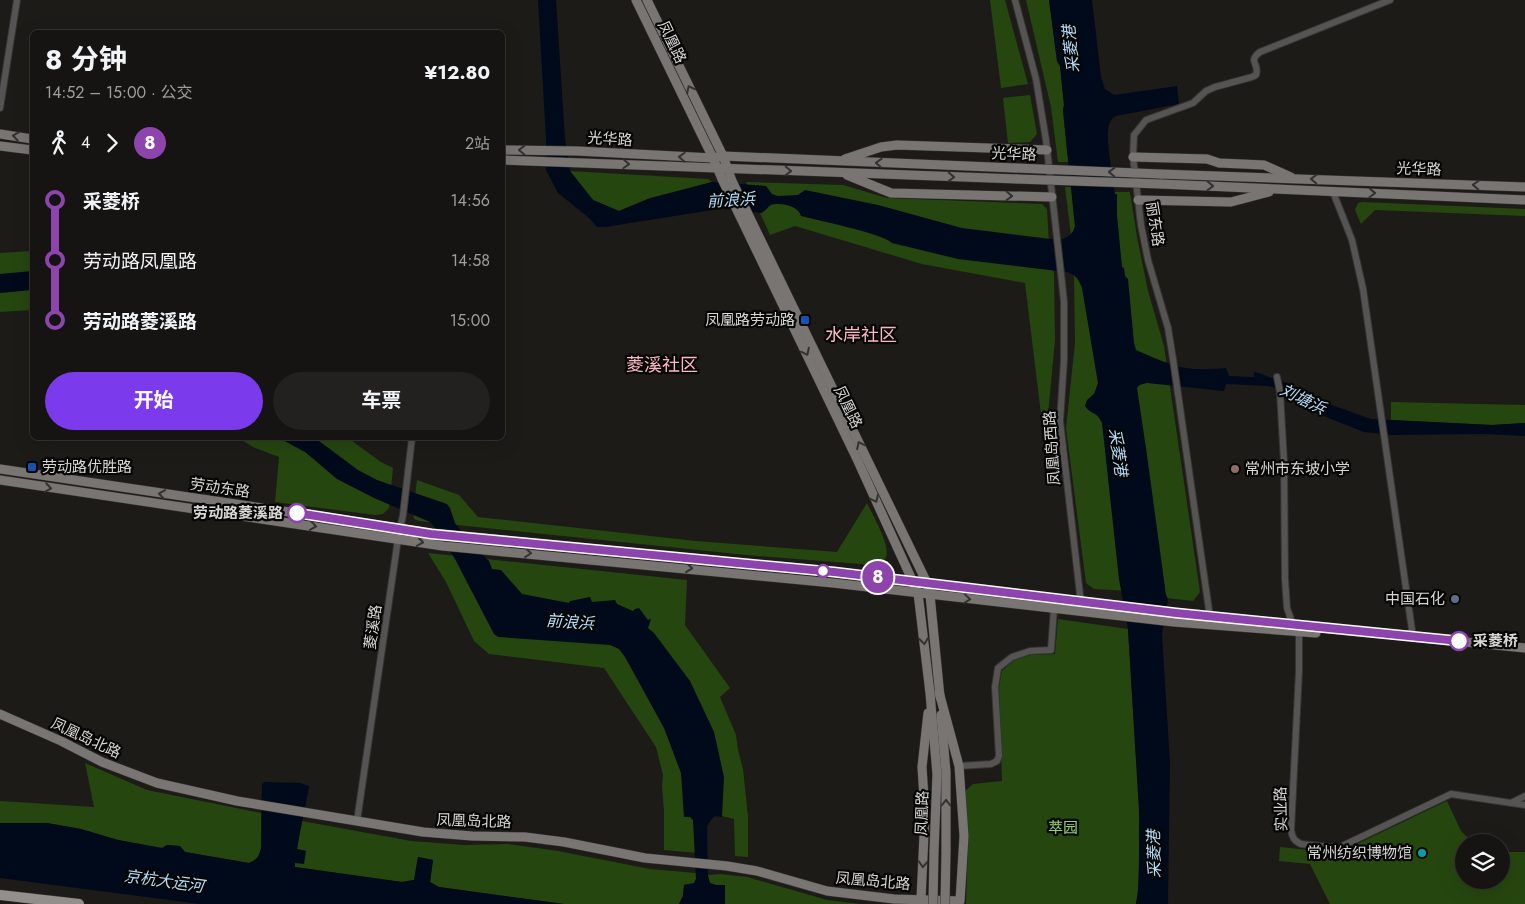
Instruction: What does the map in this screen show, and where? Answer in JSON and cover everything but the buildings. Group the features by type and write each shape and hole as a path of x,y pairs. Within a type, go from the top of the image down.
{"main road":[{"name":"凤凰路","path":"636,0 857,459 918,593 946,772 945,904"},
{"name":"凤凰路","path":"647,0 723,156 732,181 927,583 930,595 937,774 933,904"},
{"path":"0,134 30,139"},
{"path":"837,162 881,147 897,145 1047,150"},
{"path":"0,146 30,150"},
{"name":"光华路","path":"505,150 577,151 713,158 723,156 837,162 1525,187"},
{"path":"1133,157 1207,159 1218,163 1264,165 1296,179"},
{"name":"光华路","path":"505,160 1161,184 1525,200"},
{"path":"842,173 890,193 1052,198"},
{"path":"1138,200 1231,202 1278,189"},
{"name":"劳动东路","path":"0,469 431,534 825,571 1122,606 1175,617"},
{"name":"劳动东路","path":"0,480 443,546 833,583 1121,616 1175,617"},
{"path":"1175,617 1210,616 1296,628 1525,654"},
{"path":"1175,617 1525,648"},
{"path":"935,693 959,766"},
{"path":"920,899 925,813 922,766 935,693"},
{"name":"凤凰岛北路","path":"0,714 61,741 102,762 157,784 262,805 423,832 472,836 525,837 564,842 645,858 707,863 757,870 827,891 894,899 960,901 964,836 959,766"},
{"path":"0,895 79,904"},
{"path":"0,902 18,904"}],"street":[{"path":"0,108 17,0"},
{"path":"1016,0 1036,79 1052,198"},
{"name":"丽东路","path":"1210,616 1168,328 1148,260 1138,200 1133,157 1134,136 1146,120 1193,103 1206,91 1215,87 1252,77 1258,71 1254,57 1260,52 1390,0"},
{"path":"1333,192 1352,240 1363,289 1413,637"},
{"name":"凤凰岛西路","path":"1052,198 1064,302 1064,360 1060,421 1082,612"},
{"path":"1277,377 1280,392 1284,462 1287,608 1296,628"},
{"name":"菱溪路","path":"357,821 398,539 403,516 412,440"},
{"path":"959,766 991,764 997,761 999,756 994,686 998,668 1012,657 1030,650 1051,650 1054,608"},
{"name":"实业路","path":"1296,628 1299,670 1290,830 1296,842 1338,848 1451,794 1525,806"},
{"path":"1511,803 1525,796"}],"green space":[{"path":"990,0 1005,0 1028,84 1001,88"},
{"path":"1026,0 1049,0 1057,61 1060,66 1068,162 1058,162 1051,107"},
{"path":"1030,95 1037,134 1030,142 1008,143 1003,98"},
{"path":"570,171 708,179 712,182 650,198 619,211 593,200"},
{"path":"746,182 843,185 887,198 1042,204 1047,209 1049,245 1054,274 1055,340 1048,414 1041,414 1025,283 922,264 795,226 770,235"},
{"path":"1065,187 1071,187 1075,226 1071,235"},
{"path":"1105,192 1130,192 1148,291 1164,346 1200,592 1193,601 1157,597"},
{"path":"1358,203 1525,209 1525,216 1375,210 1361,224 1355,210"},
{"path":"30,251 30,310 0,312 0,253"},
{"path":"1084,272 1129,591 1094,589 1086,583 1066,428 1075,343 1074,274"},
{"path":"1391,402 1525,405 1525,423 1492,425 1391,420"},
{"path":"242,440 351,440 381,462 393,468 389,508 383,514 375,515 275,502 279,457 253,447"},
{"path":"417,480 459,495 478,517 696,541 837,552 867,503 884,538 887,552 884,560 873,565 746,555 419,521 414,519 413,512"},
{"path":"428,553 687,580 685,625 730,688 720,697 736,735 743,769 748,817 748,857 735,856 734,819 709,813 698,853 664,850 663,775 656,747 604,668 489,654 474,641 446,582"},
{"name":"萃园","path":"1058,619 1128,629 1140,830 1140,867 1136,904 966,904 968,840 965,791 973,784 1002,781 999,687 1002,671 1014,660 1031,655 1055,654"},
{"path":"85,763 147,790 261,813 262,841 259,856 249,863 185,852 180,846 167,845 162,848 118,840 81,829 47,823 0,823 0,801 94,807"},
{"path":"1447,801 1464,834 1455,834 1455,889 1510,889 1510,852 1525,852 1525,904 1330,904 1310,864 1279,861 1280,847 1338,853"},
{"path":"302,821 411,841 464,845 508,844 558,851 650,869 696,873 696,879 694,883 684,885 683,896 679,904 564,904 439,887 430,883 433,860 418,857 414,880 402,882 295,867 295,863 306,851 297,849"},
{"path":"720,874 747,877 827,900 860,904 725,904 725,885 710,883 708,875"}],"water":[{"path":"538,0 556,0 565,139 570,171 593,200 619,211 648,199 712,182 766,186 772,194 778,196 798,195 805,190 878,205 962,228 1059,240 1070,235 1075,226 1060,66 1057,61 1049,0 1092,0 1101,77 1105,89 1114,95 1177,86 1179,104 1116,116 1111,121 1108,131 1111,169 1115,194 1117,194 1122,267 1128,279 1136,350 1167,363 1186,368 1226,368 1229,376 1254,377 1254,372 1259,373 1290,384 1312,398 1371,419 1492,425 1525,423 1525,436 1484,434 1392,435 1364,432 1306,409 1284,390 1268,386 1226,384 1224,391 1147,383 1141,384 1137,388 1168,599 1162,633 1170,763 1168,904 1136,904 1138,892 1139,811 1128,629 1119,579 1102,423 1085,406 1087,400 1094,394 1098,383 1082,288 1078,279 1066,272 958,259 892,243 886,239 864,232 801,216 793,207 775,204 761,213 725,208 597,227 589,218 558,193 546,170"},
{"path":"30,271 30,290 0,293 0,274"},
{"name":"前浪浜","path":"283,440 318,440 358,470 377,480 447,504 455,523 468,540 489,561 492,569 501,570 522,594 569,603 570,601 590,597 592,602 615,600 617,604 633,611 639,608 648,620 651,619 648,628 654,633 690,681 714,732 724,777 722,817 715,816 707,826 708,877 710,883 725,885 725,904 679,904 683,896 684,885 694,883 696,879 693,820 690,817 684,817 681,773 664,728 619,649 610,645 498,637 494,634 455,559 438,531 430,522 374,498 337,479 305,452"},
{"name":"京杭大运河","path":"265,782 300,783 309,786 297,849 306,851 304,864 295,863 295,867 402,882 414,880 418,857 433,860 430,882 439,887 564,904 200,904 0,878 0,823 47,823 81,829 118,840 162,848 167,845 180,846 185,852 249,863 254,861 261,848 262,784"}],"bus line":[{"name":"8","path":"297,513 431,534 834,572 1176,613 1459,641"}],"place":[{"name":"凤凰路劳动路","path":"805,320"},
{"name":"劳动路优胜路","path":"32,467"},
{"name":"常州市东坡小学","path":"1235,469"},
{"name":"劳动路菱溪路","path":"297,513"},
{"name":"中国石化","path":"1455,599"},
{"name":"采菱桥","path":"1459,641"},
{"name":"常州纺织博物馆","path":"1422,853"}],"district":[{"name":"水岸社区","path":"861,335"},
{"name":"菱溪社区","path":"662,365"}],"water label":[{"name":"采菱港","path":"1071,49"},
{"name":"刘塘浜","path":"1303,399"},
{"name":"采菱港","path":"1118,452"},
{"name":"采菱港","path":"1154,854"}]}
